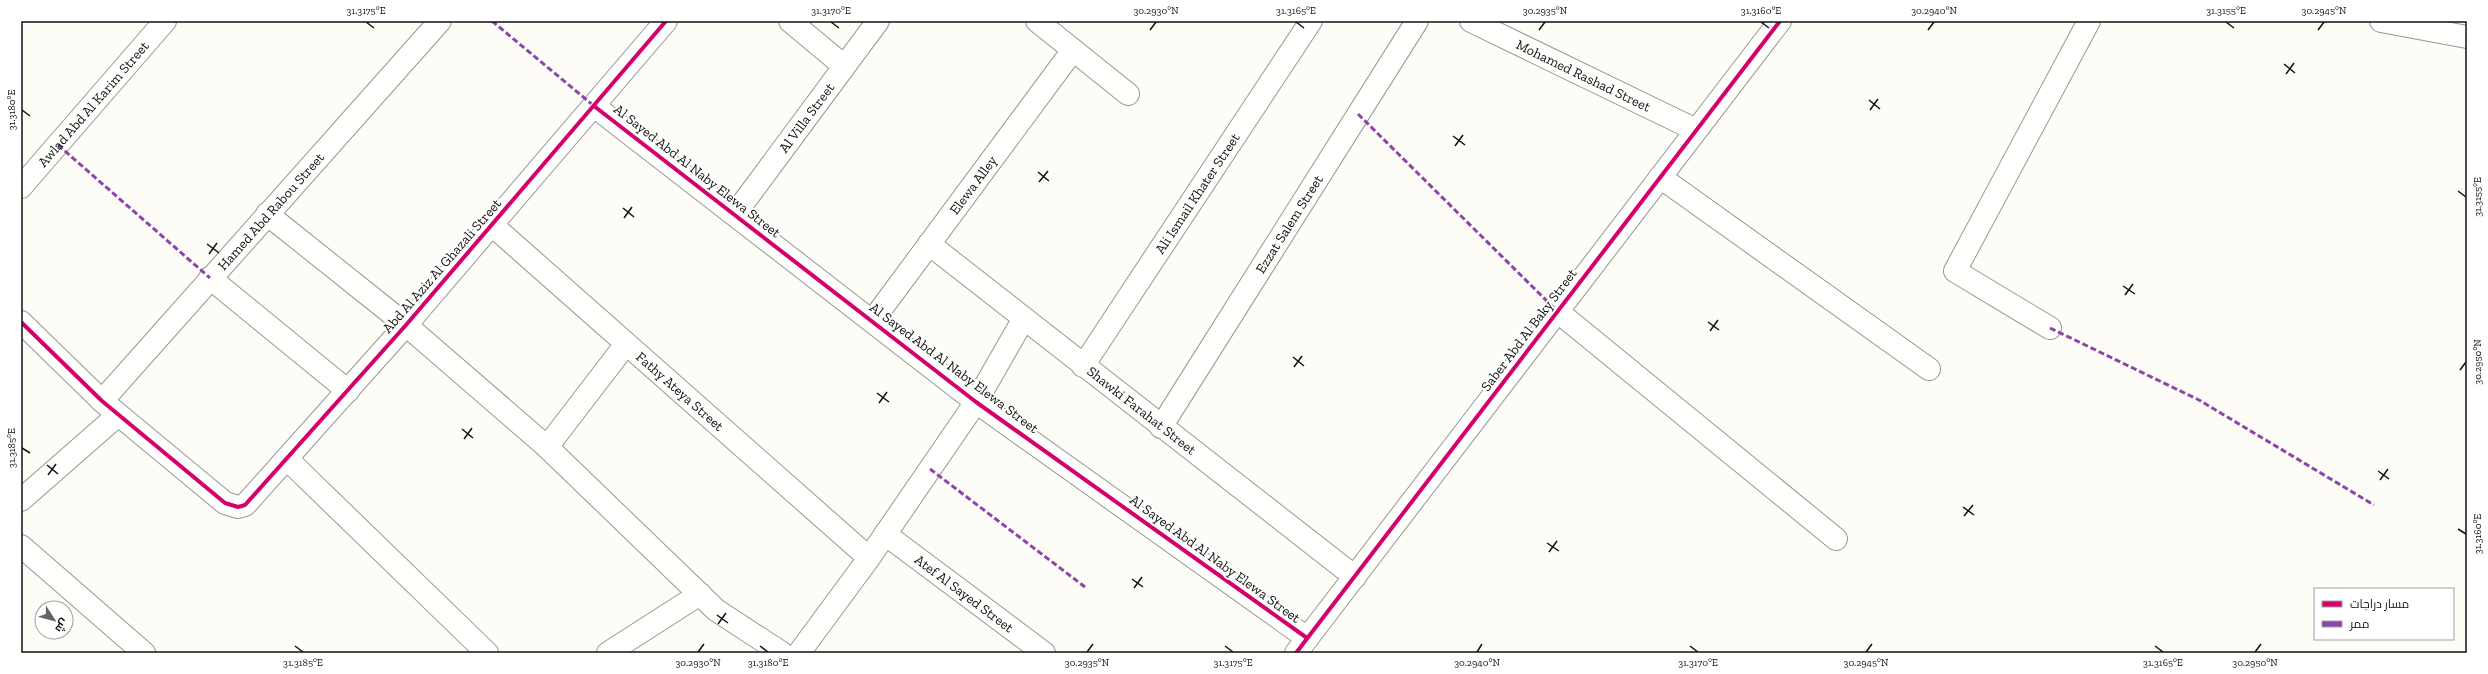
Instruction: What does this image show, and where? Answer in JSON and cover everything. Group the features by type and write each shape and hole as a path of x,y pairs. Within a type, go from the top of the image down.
{"street":[{"name":"Awlad Abd Al Karim Street","path":"21,187 165,21"},
{"name":"Hamed Abd Rabou Street","path":"102,401 440,21"},
{"name":"Abd Al Aziz Al Ghazali Street","path":"118,415 225,503 238,507 245,506 406,325 666,21"},
{"path":"790,21 844,66"},
{"name":"Al Villa Street","path":"734,214 878,21"},
{"path":"1037,21 1128,94"},
{"name":"Ali Ismail Khater Street","path":"1083,366 1311,21"},
{"name":"Ezzat Salem Street","path":"1161,426 1417,21"},
{"name":"Mohamed Rashad Street","path":"1471,21 1696,130"},
{"name":"Saber Abd Al Baky Street","path":"1302,646 1780,21"},
{"path":"2050,328 1955,271 2089,21"},
{"path":"2381,21 2467,37"},
{"name":"Elewa Alley","path":"873,320 1073,50"},
{"name":"Al Sayed Abd Al Naby Elewa Street","path":"594,106 873,320 976,402 1302,646"},
{"path":"1660,177 1929,369"},
{"path":"267,214 406,325 547,447 716,610 782,653"},
{"name":"Fathy Ateya Street","path":"492,225 869,558"},
{"name":"Shawki Farahat Street","path":"929,244 1023,320 1355,577"},
{"path":"210,278 348,391"},
{"path":"1558,311 1836,539"},
{"path":"799,653 869,558 976,402 1023,320"},
{"path":"21,322 118,415 21,500"},
{"path":"547,447 626,344"},
{"path":"287,459 487,653"},
{"name":"Atef Al Sayed Street","path":"885,534 1044,653"},
{"path":"21,546 144,653"},
{"path":"608,653 700,594"}],"marked path":[{"path":"492,21 594,106"},
{"path":"1358,114 1557,311"},
{"path":"58,145 210,278"},
{"path":"2050,328 2199,400 2374,505"},
{"path":"930,469 1085,587"}],"cycle path":[{"path":"21,322 102,401 225,503 238,507 245,505 406,325 666,21"},
{"path":"1296,653 1780,21"},
{"path":"594,106 976,402 1307,638"}]}
